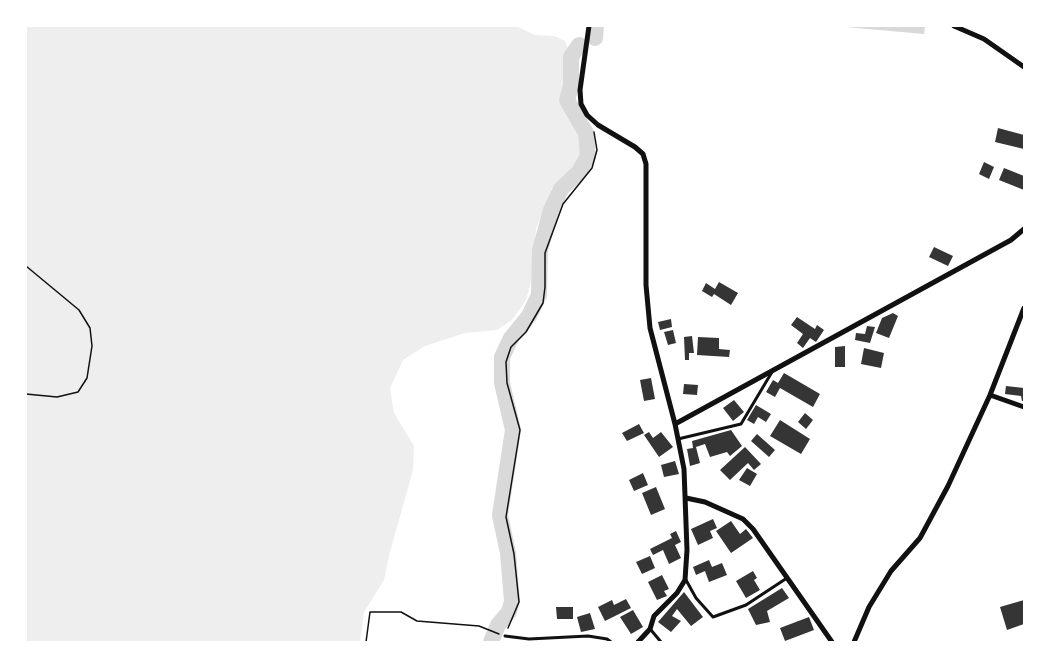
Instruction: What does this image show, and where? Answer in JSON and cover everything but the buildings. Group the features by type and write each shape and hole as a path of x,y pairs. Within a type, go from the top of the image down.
{"street":[{"path":"589,26 580,90 581,104 587,115 598,125 643,154 646,164 646,285 650,328 684,469 685,580 654,616 650,629 638,642"},
{"path":"954,26 984,39 1024,67"},
{"path":"675,424 1011,240 1024,229"},
{"path":"854,642 869,608 891,571 920,538 948,486 990,395 1024,308"},
{"path":"990,395 1024,407"},
{"path":"686,498 705,502 743,519 753,529 832,642"}],"lane":[{"path":"678,439 741,424 773,370"},
{"path":"685,580 696,598 713,617 746,605 787,578"},
{"path":"650,629 661,642"},
{"path":"504,636 529,639 588,636 607,639 611,642"}],"path":[{"path":"366,642 370,612 401,612 417,621 479,626 504,636 519,602 514,554 506,517 520,430 507,383 506,363 512,347 526,332 543,303 545,253 563,204 592,168 597,150 594,134 598,125"},
{"path":"26,266 79,310 90,328 92,346 87,378 78,392 57,398 26,394"}],"shaded area":[{"path":"26,26 516,26 535,35 554,36 565,41 569,52 561,99 579,136 583,153 574,168 552,188 536,229 531,282 526,300 512,320 497,330 465,333 425,346 403,360 390,388 394,413 414,446 413,470 384,580 364,612 360,642 26,642"},
{"path":"834,26 925,26 924,34"}],"waterway":[{"path":"595,38 596,26"},
{"path":"491,642 498,625 509,612 512,601 508,553 500,515 513,430 502,383 502,357 511,338 529,316 539,295 540,250 551,210 561,189 579,172 588,156 586,133 567,100 571,86 571,57 579,45"}]}
